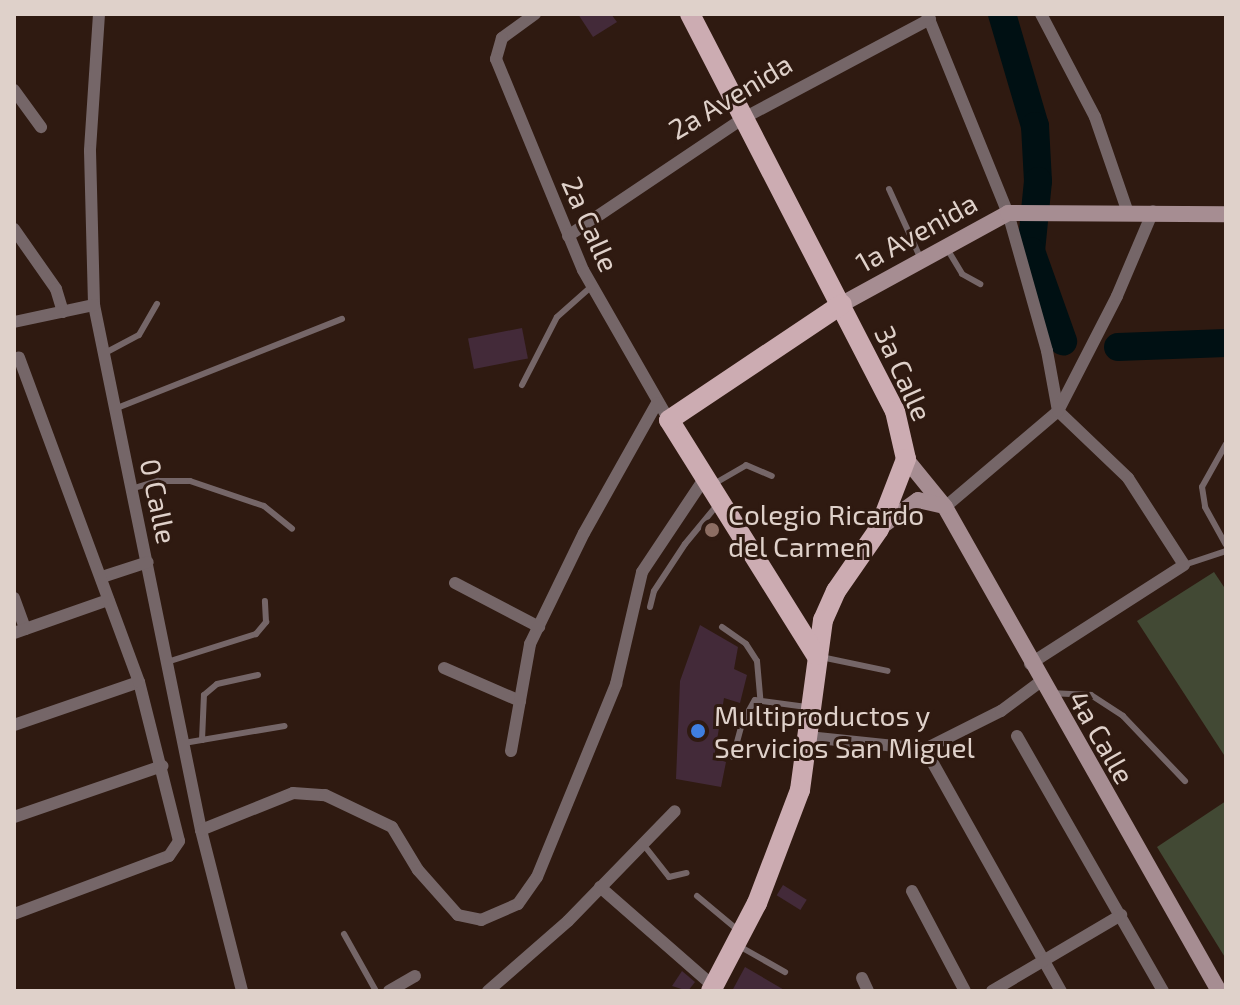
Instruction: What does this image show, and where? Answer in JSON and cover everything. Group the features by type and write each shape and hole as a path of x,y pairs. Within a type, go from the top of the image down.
{"main road":[{"name":"3a Calle","path":"690,14 895,411 906,459 879,529 829,606 816,655 808,737 788,828 739,939 712,989"},
{"name":"1a Avenida","path":"663,412 842,304 1011,212 1127,210 1226,214"},
{"path":"663,412 816,655"},
{"name":"4a Calle","path":"906,459 945,507 1030,664 1219,991"},
{"path":"879,529 905,504 924,499 945,507"}],"street":[{"name":"0 Calle","path":"99,14 90,151 94,305 201,830 242,991"},
{"name":"2a Calle","path":"535,14 502,38 496,59 568,236 592,286 663,412"},
{"path":"1041,14 1095,117 1127,210"},
{"path":"928,17 1011,212 1047,351 1058,411 1128,478 1184,565 1030,664"},
{"name":"2a Avenida","path":"568,236 742,119 928,17"},
{"path":"14,90 41,127"},
{"path":"945,507 1058,411 1117,296 1153,211"},
{"path":"14,229 56,289 63,312"},
{"path":"14,322 94,305"},
{"path":"14,914 175,850 179,841 139,682 19,358"},
{"path":"511,751 539,627 584,533 663,412"},
{"path":"201,830 293,793 325,795 392,827 418,870 458,915 481,920 518,904 537,877 616,684 642,572 710,490"},
{"path":"102,577 148,562"},
{"path":"455,583 539,627"},
{"path":"14,598 20,631 108,600"},
{"path":"444,668 520,701"},
{"path":"14,725 139,682"},
{"path":"808,737 925,749 1044,688"},
{"path":"1017,736 1163,991"},
{"path":"925,749 1061,991"},
{"path":"14,817 162,766"},
{"path":"488,991 600,887 675,811"},
{"path":"600,887 712,989"},
{"path":"912,891 965,991"},
{"path":"992,991 1121,915"},
{"path":"389,991 415,976"},
{"path":"862,978 868,991"}],"lane":[{"path":"889,189 922,260"},
{"path":"946,247 962,274 980,284"},
{"path":"522,385 557,317 592,286"},
{"path":"105,353 139,335 157,304"},
{"path":"117,408 342,319"},
{"path":"1226,444 1202,487 1205,507 1226,545"},
{"path":"650,607 654,591 685,544 710,490 746,465 772,476"},
{"path":"131,489 158,481 190,481 264,506 292,529"},
{"path":"1184,565 1226,551"},
{"path":"167,662 256,634 266,622 265,601"},
{"path":"722,627 746,644 757,661 760,698 742,723 733,757"},
{"path":"816,655 888,671"},
{"path":"202,740 204,695 217,684 258,675"},
{"path":"1044,688 1091,695 1123,716 1185,781"},
{"path":"760,698 811,708"},
{"path":"184,743 285,726"},
{"path":"643,844 669,877 676,880 687,873"},
{"path":"697,896 739,939 785,972"},
{"path":"344,934 376,991"}],"green space":[{"path":"1214,572 1226,590 1226,758 1137,621"},
{"path":"1226,801 1226,959 1157,847"}],"building":[{"path":"578,14 611,14 617,22 593,37"},
{"path":"522,328 528,358 474,369 468,338"},
{"name":"Multiproductos y Servicios San Miguel","path":"700,625 738,647 734,669 747,675 740,703 724,698 714,758 726,762 721,787 676,779 680,681"},
{"path":"783,885 807,900 800,910 777,895"},
{"path":"745,967 786,991 732,991"},
{"path":"682,971 695,982 688,991 672,986"}],"waterway":[{"path":"1002,14 1035,126 1038,181 1031,251 1063,341"},
{"path":"1118,347 1226,343"}],"place":[{"name":"Colegio Ricardo del Carmen","path":"712,530"},
{"name":"Multiproductos y Servicios San Miguel","path":"698,731"}]}
